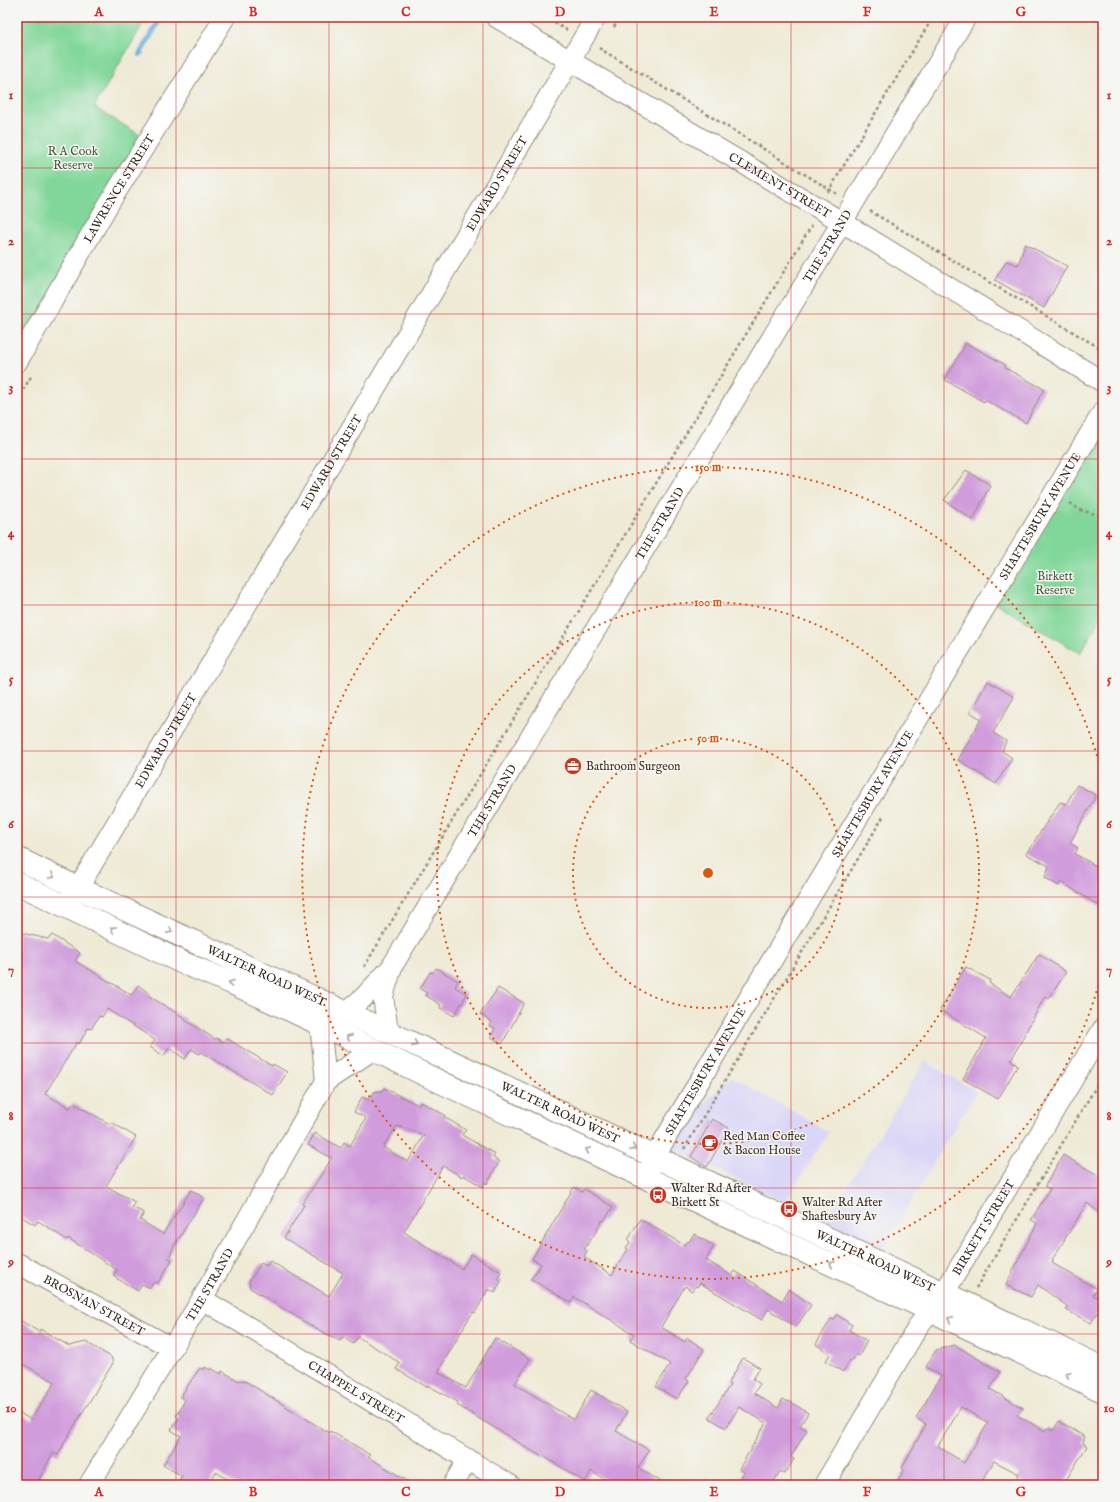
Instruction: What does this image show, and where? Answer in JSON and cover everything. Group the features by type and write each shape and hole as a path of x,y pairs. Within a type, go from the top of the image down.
{"main road":[{"name":"WALTER ROAD WEST","path":"17,858 76,887 388,1032 930,1310 1103,1391"},
{"name":"WALTER ROAD WEST","path":"17,883 181,962 234,984 374,1049 434,1079 650,1167 944,1293 1103,1368"}],"street":[{"name":"LAWRENCE STREET","path":"17,362 108,205 224,17"},
{"name":"CLEMENT STREET","path":"496,17 842,222 1103,382"},
{"name":"EDWARD STREET","path":"67,907 76,887 84,878 596,17"},
{"name":"THE STRAND","path":"345,1013 363,998 391,968 966,17"},
{"name":"SHAFTESBURY AVENUE","path":"650,1167 741,1011 1103,412"},
{"name":"THE STRAND","path":"388,1032 383,996 391,968"},
{"path":"320,1024 326,1081"},
{"name":"BIRKETT STREET","path":"824,1485 919,1325 944,1293 1103,1029"},
{"name":"THE STRAND","path":"89,1485 202,1299 326,1081 374,1049"},
{"name":"BROSNAN STREET","path":"17,1264 172,1348"},
{"name":"CHAPPEL STREET","path":"202,1299 510,1485"},
{"path":"453,1485 468,1460"}],"path":[{"path":"544,17 583,39 829,190 870,211 1103,350"},
{"path":"363,969 812,223 829,190 933,17"},
{"path":"1070,503 1080,510 1103,516"},
{"path":"974,1291 1103,1075"}],"shaded area":[{"path":"925,1061 976,1092 883,1248 825,1223"},
{"path":"732,1077 829,1132 785,1202 662,1144"}],"green space":[{"name":"R A Cook Reserve","path":"17,17 147,17 94,107 148,140 17,362"},
{"name":"Birkett Reserve","path":"1103,433 1103,615 1080,653 990,600 1014,559"}],"building":[{"path":"1025,244 1067,266 1044,308 995,280 1006,261 1018,265"},
{"path":"966,343 1006,365 1005,368 1044,389 1026,423 945,380"},
{"path":"966,470 990,485 973,520 944,500"},
{"path":"988,681 1014,697 993,733 1006,741 1002,751 1012,758 996,784 958,760 981,719 970,712"},
{"path":"1077,785 1096,795 1070,843 1078,848 1075,854 1103,870 1103,908 1061,882 1059,886 1045,878 1049,866 1026,854 1060,802 1066,804"},
{"path":"17,932 48,939 52,935 80,953 75,961 132,995 138,985 150,994 149,996 215,1039 216,1038 223,1042 226,1038 272,1066 273,1064 287,1072 273,1095 201,1052 199,1054 191,1049 185,1059 169,1048 164,1056 150,1047 155,1040 107,1009 102,1017 99,1016 91,1029 88,1028 79,1044 77,1042 45,1094 70,1108 73,1103 110,1124 111,1122 136,1137 106,1186 135,1202 132,1207 144,1213 140,1220 163,1234 191,1190 204,1198 174,1246 169,1258 172,1260 157,1284 154,1282 150,1288 142,1284 138,1291 113,1276 117,1270 68,1238 67,1240 38,1221 35,1225 17,1214"},
{"path":"1039,954 1066,972 1049,998 1045,996 1011,1060 1018,1065 998,1099 963,1079 986,1038 940,1010 966,967 990,980 989,983 1011,997"},
{"path":"436,968 458,981 455,987 467,994 454,1016 440,1008 441,1005 425,995 427,993 420,989 430,972 433,973"},
{"path":"498,988 524,1003 502,1044 491,1037 495,1028 490,1026 492,1022 480,1014"},
{"path":"384,1088 418,1105 421,1102 445,1115 444,1117 466,1130 462,1135 495,1154 493,1158 499,1162 487,1184 485,1182 483,1187 463,1175 462,1177 443,1166 404,1232 462,1269 471,1254 501,1272 498,1278 501,1281 495,1293 488,1289 475,1313 473,1312 466,1323 438,1372 466,1388 495,1338 530,1359 515,1384 574,1420 591,1390 627,1412 616,1431 649,1450 638,1468 667,1485 614,1485 591,1471 585,1482 457,1405 458,1402 427,1385 427,1387 396,1369 400,1363 358,1337 353,1344 343,1337 340,1341 308,1324 250,1288 249,1282 261,1263 267,1266 270,1261 329,1296 343,1273 284,1238 304,1205 302,1204 332,1158 308,1145 315,1133 341,1148 344,1142 350,1146 366,1118 354,1112 362,1097 369,1100 374,1092 382,1091","holes":["397,1126 424,1135 408,1162 383,1147"]},
{"name":"Red Man Coffee & Bacon House","path":"712,1119 729,1128 707,1167 691,1157"},
{"path":"1063,1155 1103,1178 1103,1216 1087,1203 1052,1260 1054,1261 1052,1263 1097,1289 1093,1295 1103,1300 1103,1303 1091,1323 1066,1310 1068,1307 1038,1285 1031,1297 1006,1285 1037,1223 1031,1220 1050,1189 1045,1186"},
{"path":"574,1187 582,1192 584,1189 613,1207 604,1221 602,1220 584,1249 587,1251 584,1257 612,1275 628,1249 626,1248 630,1242 628,1240 640,1219 684,1245 686,1242 689,1242 694,1234 714,1246 706,1260 732,1276 735,1271 782,1301 789,1289 811,1305 796,1327 768,1309 762,1320 700,1283 692,1291 685,1286 661,1327 685,1342 687,1338 704,1349 686,1379 689,1381 677,1399 656,1387 670,1364 630,1340 634,1334 574,1297 571,1303 531,1279 541,1264 532,1259"},
{"path":"837,1315 852,1325 849,1330 867,1341 859,1356 856,1354 852,1361 850,1360 843,1372 826,1361 830,1354 816,1344 831,1319 834,1320"},
{"path":"17,1318 39,1332 40,1329 69,1346 86,1342 111,1357 113,1363 58,1455 53,1453 36,1485 24,1485 17,1481 17,1411 31,1420 55,1382 17,1361"},
{"path":"955,1345 1000,1372 990,1389 1023,1408 1017,1415 1045,1431 1047,1428 1053,1431 1059,1421 1085,1437 1083,1443 1087,1446 1063,1485 1028,1485 1017,1478 1019,1474 994,1461 980,1485 896,1485 904,1470 902,1468 926,1424 916,1418 941,1376 926,1367 936,1350","holes":["961,1407 988,1423 964,1463 938,1446"]},
{"path":"743,1358 760,1368 753,1379 760,1384 754,1393 778,1408 783,1399 808,1413 800,1426 807,1430 791,1457 794,1459 785,1474 780,1471 772,1485 736,1485 744,1472 739,1469 766,1423 739,1407 726,1428 709,1418 730,1385 728,1384"},
{"path":"205,1367 210,1370 211,1368 221,1374 222,1371 239,1381 245,1381 329,1433 330,1431 361,1449 370,1455 368,1457 414,1485 237,1485 216,1472 208,1485 176,1485 182,1476 163,1465 181,1436 171,1430 179,1418 176,1416 185,1400 180,1397 200,1368 204,1370"}],"waterway":[{"path":"140,54 161,17"}],"place":[{"name":"Bathroom Surgeon","path":"573,766"},
{"name":"Red Man Coffee & Bacon House","path":"710,1143"},
{"name":"Walter Rd After Birkett St","path":"658,1195"},
{"name":"Walter Rd After Shaftesbury Av","path":"789,1209"}]}
